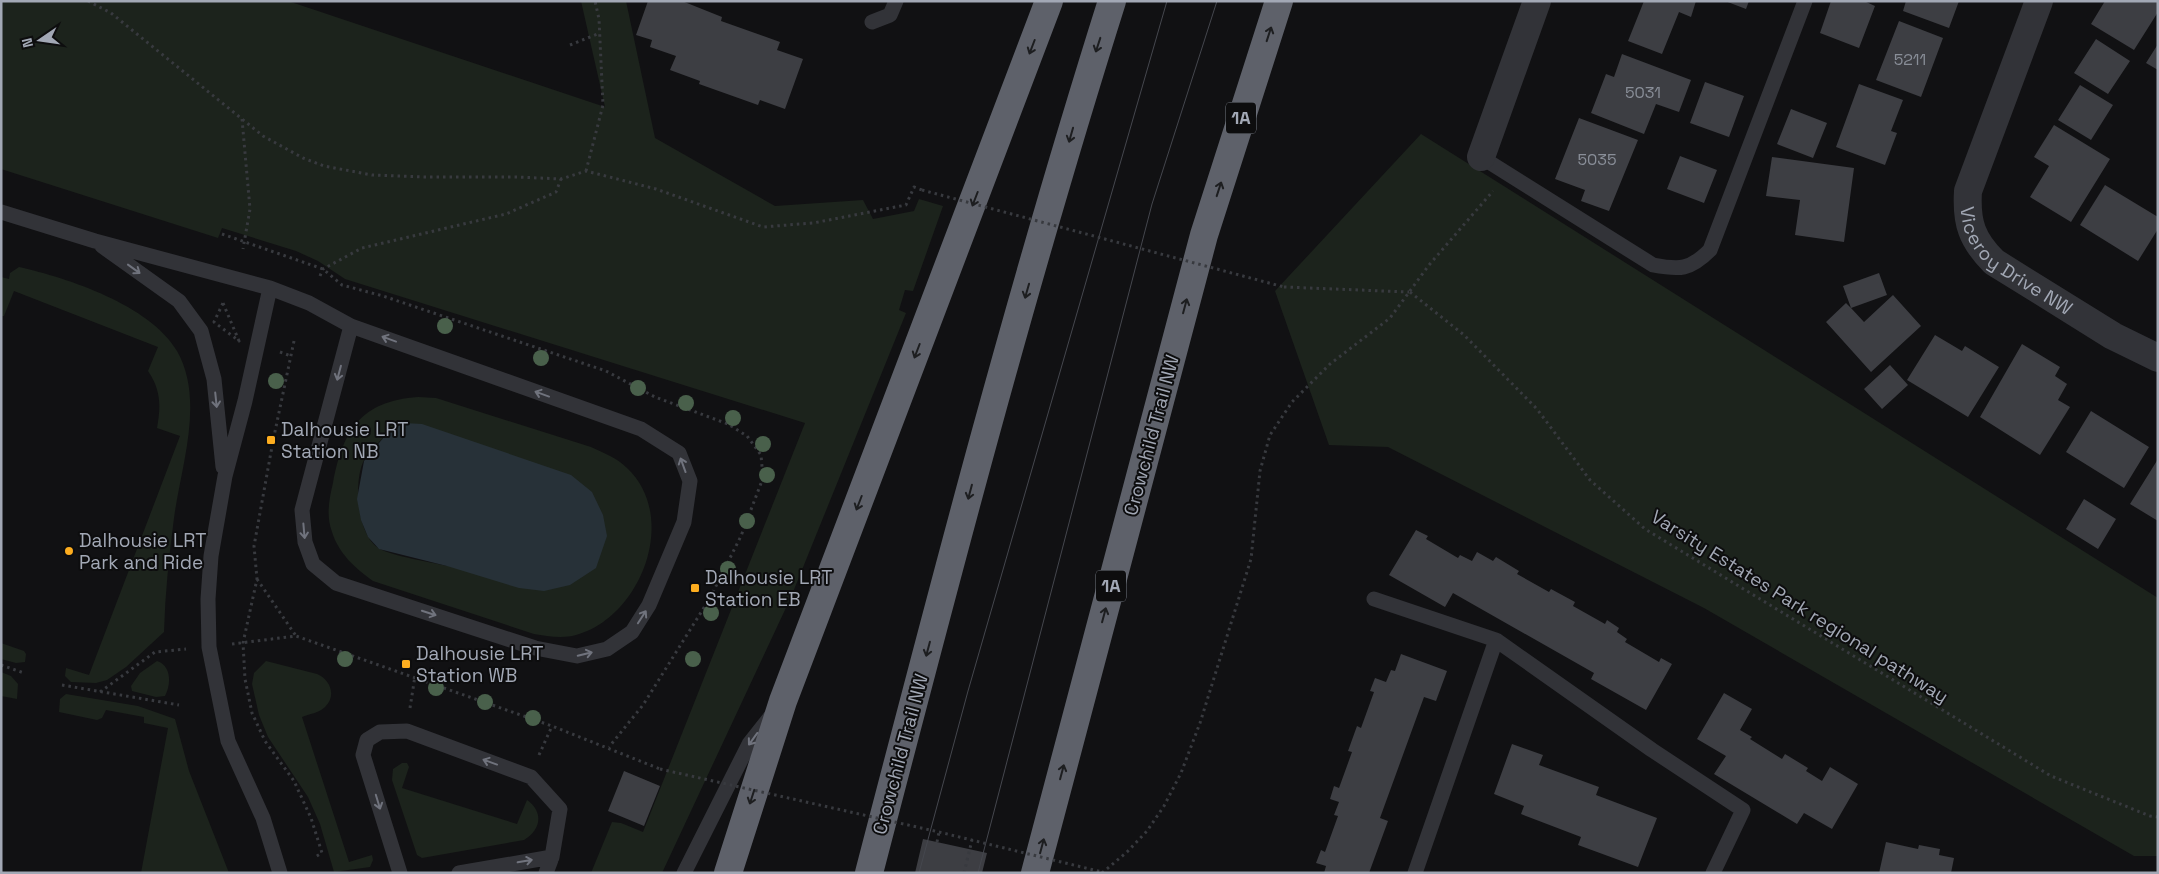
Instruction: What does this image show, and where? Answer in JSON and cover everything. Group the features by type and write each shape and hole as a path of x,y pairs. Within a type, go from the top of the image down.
{"highway":[{"path":"728,873 783,701 1049,1"},
{"name":"Crowchild Trail NW","path":"870,873 983,445 1084,88 1112,1"},
{"name":"Crowchild Trail NW","path":"1035,873 1204,235 1279,1"}],"street":[{"path":"1491,163 1537,1"},
{"name":"Viceroy Drive NW","path":"2039,1 1970,184 1967,212 1971,228 1982,250 1994,262 2113,336 2158,358"}],"lane":[{"path":"872,22 890,15 896,1"},
{"path":"1491,163 1653,265 1677,269 1698,262 1710,250 1805,1"},
{"path":"1,212 95,241 270,288 309,303 351,326 641,429 679,453 690,481 684,522 649,605 632,632 607,649 577,656 535,648 336,583 313,564 305,542 302,510 351,326"},
{"path":"95,241 179,301 201,331 214,379 224,476"},
{"path":"270,288 245,401 224,476 211,556 208,599 209,647 228,741 263,818 280,873"},
{"path":"1374,599 1496,640 1652,750 1743,810 1713,873"},
{"path":"1415,873 1496,640"},
{"path":"684,873 749,744 783,701"},
{"path":"400,873 363,755 367,740 380,732 407,731 531,777 560,810 552,856 546,873"},
{"path":"459,873 552,856"}],"path":[{"path":"88,1 111,13 262,136 303,158 324,166 372,175 561,179 586,171 656,189 763,227 813,224 906,205 914,187 1284,287 1410,292"},
{"path":"586,171 603,105 600,33 594,1"},
{"path":"570,45 600,33"},
{"path":"242,119 250,209 246,241 243,249"},
{"path":"100,692 155,652 296,636 415,676 552,726 609,747 660,770 940,832 1102,872 1128,852 1147,831 1164,806 1181,773 1200,723 1251,559 1260,471 1270,436 1292,402 1330,364 1390,318 1429,265 1492,193 1491,163"},
{"path":"320,276 323,269 362,248 506,214 556,192 561,179"},
{"path":"222,234 323,269 342,285 382,296 606,371 655,397 728,424 748,436 761,455 762,478 741,536 710,598 643,705 609,747"},
{"name":"Varsity Estates Park regional pathway","path":"1410,292 1464,335 1536,409 1590,480 1645,529 2051,776 2150,816 2158,817"},
{"path":"223,303 236,333 239,341 214,322 223,303"},
{"path":"294,341 273,440 254,546 256,579 243,643 245,679 252,713 265,741 294,781 311,818 322,854 315,857"},
{"path":"256,579 296,636"},
{"path":"1,665 24,673"},
{"path":"407,731 415,676"},
{"path":"62,685 179,704"},
{"path":"531,777 552,726"},
{"path":"938,842 940,832"},
{"path":"964,873 972,840"}],"shaded area":[{"path":"1,1 288,1 605,107 581,1 626,1 655,138 775,206 863,200 873,219 914,211 919,199 943,206 913,291 905,290 899,310 906,313 791,597 662,873 591,873 612,822 621,823 643,832 805,423 345,279 318,261 296,251 222,228 218,238 1,169"},
{"path":"1421,134 2158,598 2158,856 2134,856 1704,608 1388,447 1329,445 1275,291"},
{"path":"19,267 83,286 128,307 148,320 177,351 185,370 189,390 189,433 172,532 164,632 126,667 107,680 96,683 71,682 65,676 66,668 89,675 180,436 157,428 159,398 148,371 158,347 14,291 4,316 1,316 1,277 9,279 10,273"},
{"path":"418,397 436,398 591,447 623,464 643,489 650,513 651,538 645,564 634,588 618,609 599,625 576,635 560,637 534,634 373,581 354,566 343,554 335,540 329,520 329,501 337,464 349,434 358,422 369,412 398,400","holes":["389,431 447,566 386,552 372,543 366,533 359,508 358,494 361,469 364,460"]},
{"path":"404,423 422,424 571,475 592,492 603,515 607,536 596,568 570,585 544,591 519,588 447,566 379,549 368,537 361,520 357,499 364,461 389,431"},
{"path":"1,643 24,651 26,654 25,662 16,663 1,659"},
{"path":"157,661 162,663 168,671 169,681 165,696 156,697 132,691 131,686 140,673"},
{"path":"266,661 317,674 322,676 328,684 331,693 329,703 320,711 302,717 349,862 372,855 373,860 370,867 334,872 320,824 308,797 268,737 259,715 252,684 254,673"},
{"path":"1,672 11,676 18,684 17,699 1,696"},
{"path":"66,694 138,706 175,719 189,771 229,873 141,873 168,728 144,723 144,717 106,710 102,718 97,720 59,712 60,699"},
{"path":"402,763 407,763 409,767 402,788 517,824 527,800 538,815 537,826 530,836 524,840 422,858 417,855 392,780 393,769"}],"building":[{"path":"648,1 682,1 722,17 721,21 780,42 777,50 803,59 785,109 760,100 758,105 699,84 700,81 670,70 676,56 650,47 652,40 636,35"},
{"path":"1644,1 1696,1 1691,17 1679,12 1662,54 1628,41"},
{"path":"1725,1 1749,1 1746,9"},
{"path":"1831,1 1864,1 1875,6 1859,48 1820,33"},
{"path":"1906,1 1959,1 1949,28 1903,11"},
{"path":"2105,1 2158,1 2158,12 2134,50 2091,24"},
{"path":"1899,21 1943,38 1921,97 1876,80"},
{"path":"2096,39 2130,61 2108,94 2074,73"},
{"path":"2158,44 2158,70 2146,63"},
{"path":"1622,54 1691,80 1679,112 1656,104 1644,134 1591,113 1606,74 1614,77"},
{"path":"1705,82 1744,96 1729,137 1690,123"},
{"path":"1859,84 1903,100 1891,131 1897,133 1885,165 1836,147"},
{"path":"2080,85 2113,105 2091,140 2058,120"},
{"path":"1791,109 1827,123 1813,158 1777,144"},
{"path":"1579,118 1638,140 1609,211 1581,201 1585,190 1555,179"},
{"path":"2054,125 2110,159 2071,222 2030,197 2049,166 2034,157"},
{"path":"1680,156 1717,170 1704,203 1667,189"},
{"path":"1772,157 1854,168 1844,242 1795,235 1800,200 1766,196"},
{"path":"2105,185 2158,217 2158,229 2138,261 2080,225"},
{"path":"1879,273 1887,295 1851,308 1843,286"},
{"path":"1893,295 1921,326 1871,372 1826,322 1846,303 1864,322"},
{"path":"1935,335 1962,351 1965,346 1999,367 1968,417 1907,380"},
{"path":"2022,344 2060,367 2055,376 2067,384 2058,400 2070,407 2040,455 1980,417"},
{"path":"1890,365 1908,385 1882,409 1864,389"},
{"path":"2091,411 2149,447 2124,488 2066,452"},
{"path":"2158,459 2158,521 2130,504"},
{"path":"2084,499 2116,519 2098,549 2066,529"},
{"path":"1416,530 1428,536 1426,539 1458,558 1460,555 1472,561 1477,552 1493,561 1496,557 1519,571 1517,574 1549,592 1551,589 1575,602 1573,606 1605,624 1607,620 1619,628 1617,632 1627,639 1625,642 1659,662 1661,658 1672,664 1646,710 1591,679 1594,673 1453,593 1445,607 1389,575"},
{"path":"1401,654 1447,671 1436,701 1424,697 1380,818 1388,821 1369,873 1324,873 1326,866 1316,863 1321,850 1325,852 1338,816 1334,815 1339,802 1330,799 1334,786 1339,788 1352,752 1348,751 1357,726 1361,728 1374,692 1370,691 1375,678 1386,682 1391,670 1395,671"},
{"path":"1724,693 1752,709 1740,730 1752,737 1750,739 1782,759 1785,754 1808,768 1806,771 1822,781 1830,767 1858,784 1832,829 1804,813 1797,824 1714,774 1726,756 1697,739"},
{"path":"1512,744 1543,755 1539,765 1599,787 1596,795 1657,818 1638,867 1578,845 1581,837 1521,814 1524,806 1494,794"},
{"path":"624,771 660,786 644,826 608,811"},
{"path":"923,839 987,853 982,873 915,873"},
{"path":"1886,842 1918,849 1919,845 1940,849 1939,855 1954,858 1951,873 1879,873"}],"tram line":[{"path":"919,873 968,691 1167,1"},
{"path":"978,873 1152,204 1217,1"}],"place":[{"name":"Dalhousie LRT Station NB","path":"271,440"},
{"name":"Dalhousie LRT Park and Ride","path":"69,551"},
{"name":"Dalhousie LRT Station EB","path":"695,588"},
{"name":"Dalhousie LRT Station WB","path":"406,664"}]}
